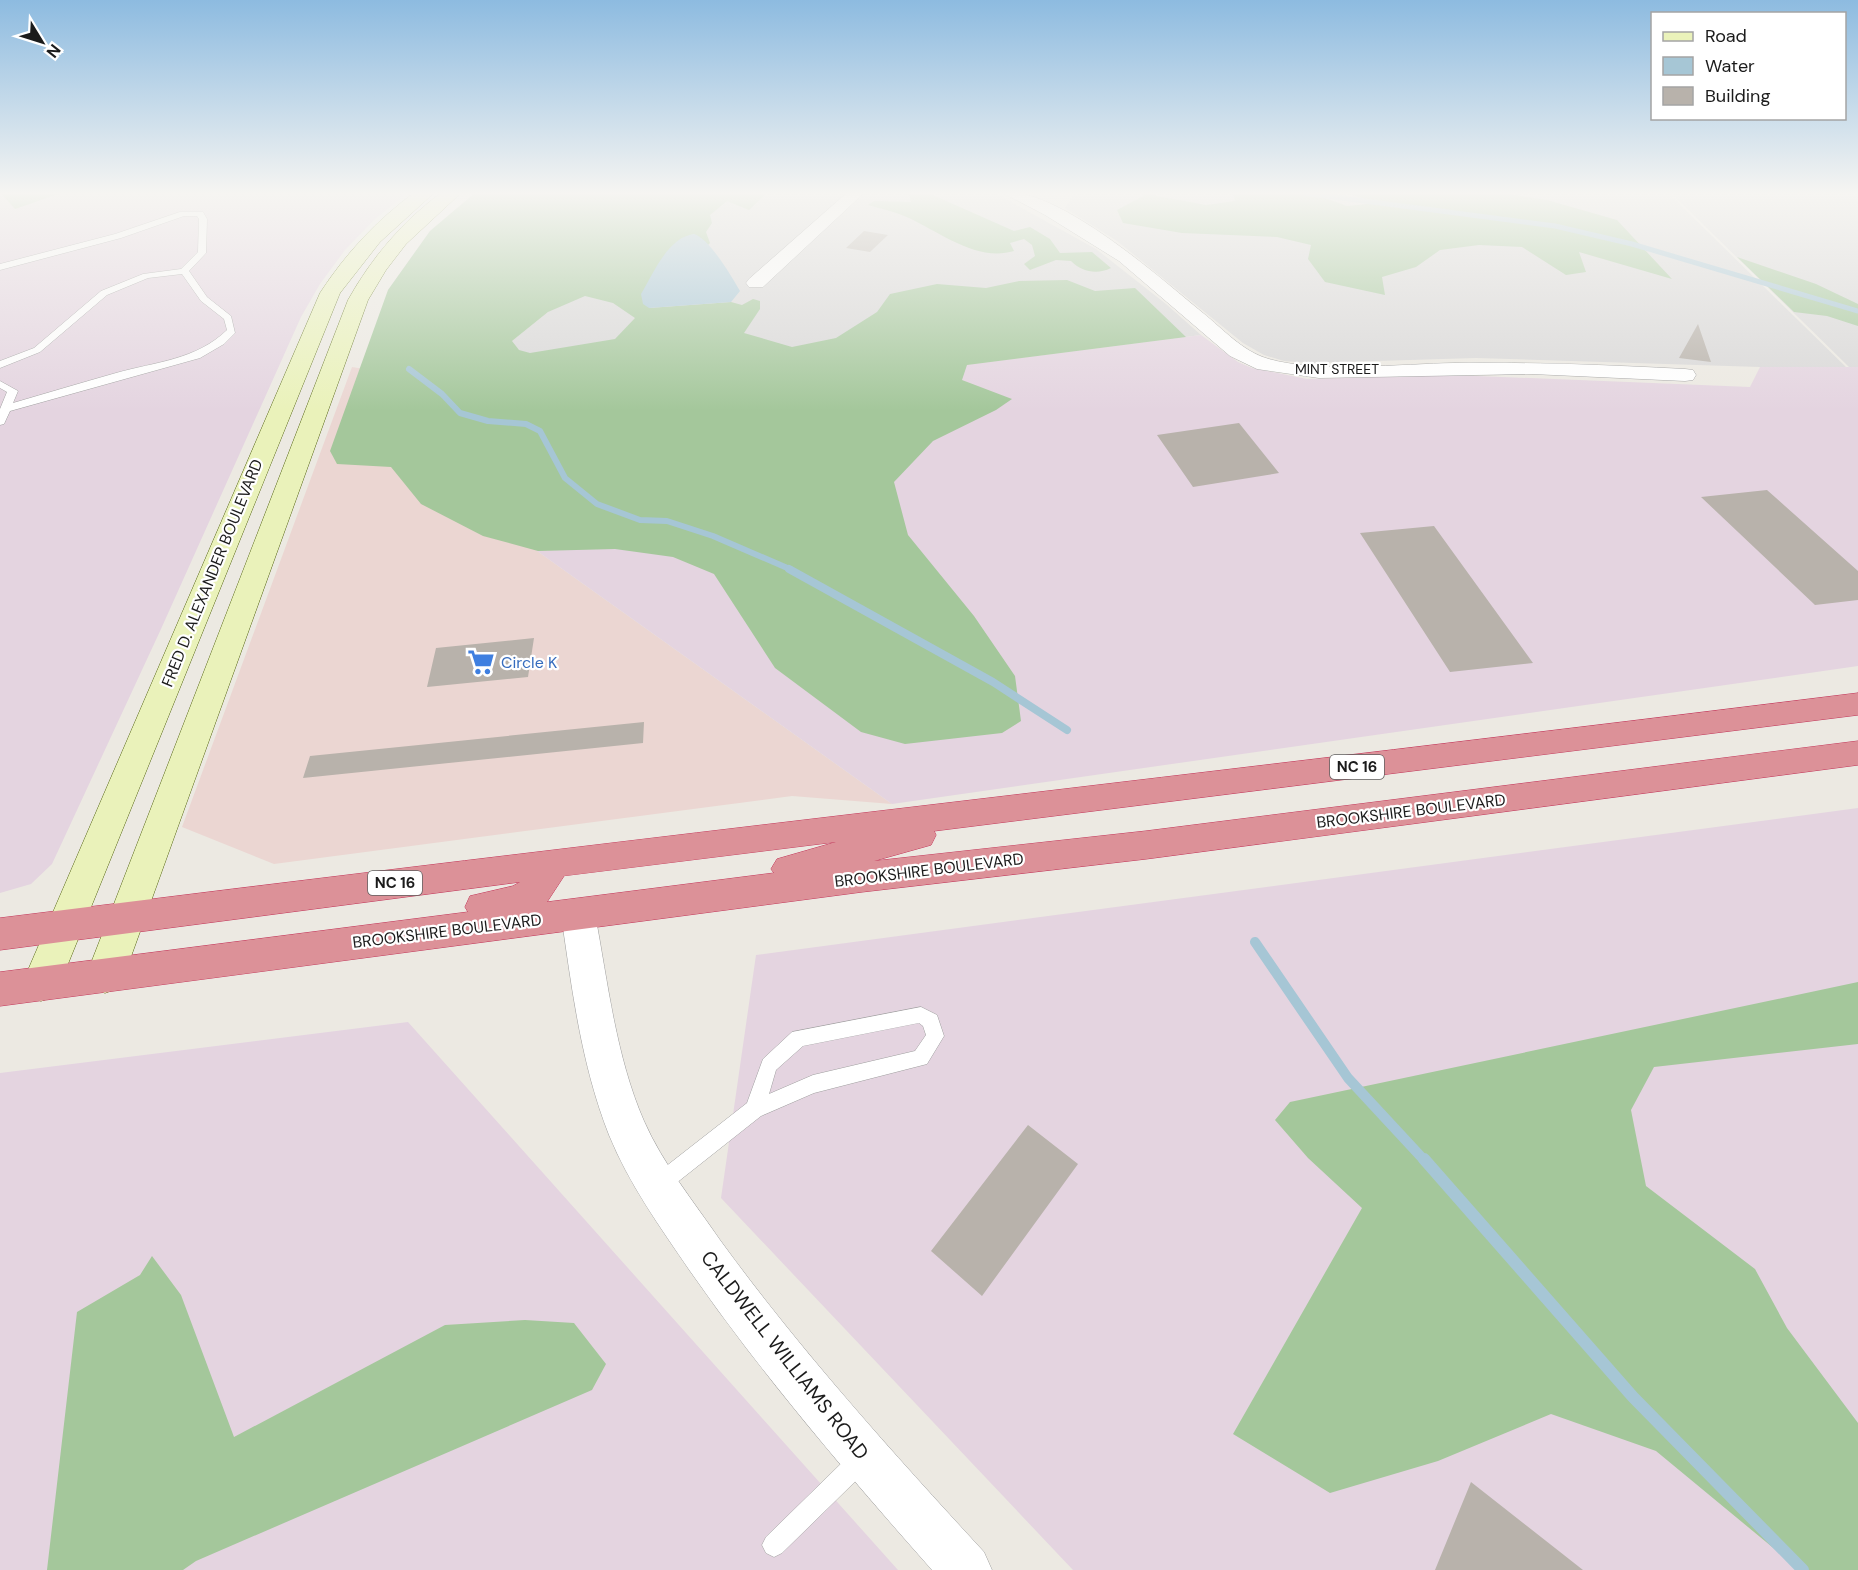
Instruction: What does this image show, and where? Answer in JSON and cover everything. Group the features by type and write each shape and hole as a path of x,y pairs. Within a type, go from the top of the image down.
{"highway":[{"name":"NC 16","path":"0,934 1858,704"},
{"name":"BROOKSHIRE BOULEVARD","path":"0,990 862,877 1146,846 1858,753"},
{"path":"578,914 614,892 696,879 784,870 1037,805"},
{"path":"270,954 355,921 452,912 525,898 545,882 551,864"}],"main road":[{"name":"FRED D. ALEXANDER BOULEVARD","path":"40,984 330,293 349,265"},
{"path":"105,976 358,300 380,265"}],"street":[{"path":"756,283 776,265"},
{"name":"MINT STREET","path":"1137,265 1237,352 1270,366 1319,372 1522,368 1684,375"},
{"name":"CALDWELL WILLIAMS ROAD","path":"578,914 594,1019 619,1108 630,1137 658,1185 733,1295 864,1457 966,1570"}],"lane":[{"path":"0,365 37,350 104,293 146,276 184,271 190,265"},
{"path":"5,410 131,372 192,359 223,341 232,331 228,318 204,299 184,271"},
{"path":"0,384 13,391 0,422"},
{"path":"658,1185 754,1109 813,1084 921,1058 935,1035 931,1021 921,1015 798,1038 769,1065 754,1109"},
{"path":"774,1545 864,1457"}],"shaded area":[{"path":"0,265 334,265 301,317 161,629 52,864 31,884 0,893"},
{"path":"406,265 606,265 459,383 730,395 1201,335 1238,362 1252,368 1307,379 1453,375 1750,387 1760,367 1858,367 1858,666 892,804 384,442 388,290"},
{"path":"606,265 1117,265 1201,335 730,395 458,384"},
{"path":"1147,265 1742,265 1846,367 1760,367 1476,358 1310,363 1284,361 1264,355 1243,343"},
{"path":"1745,265 1858,265 1858,367 1849,367"},
{"path":"352,367 458,384 384,442 892,804 792,796 274,864 182,827"},
{"path":"1858,808 1858,1570 1073,1570 721,1198 756,955"},
{"path":"408,1022 898,1570 0,1570 0,1073"}],"green space":[{"path":"406,265 660,265 649,308 731,302 742,305 753,299 760,301 760,309 744,333 792,347 836,338 877,312 890,294 937,284 986,288 1019,281 1067,280 1095,291 1135,288 1186,337 967,365 962,380 1012,399 996,410 933,441 894,482 908,535 974,616 1015,676 1021,721 1002,733 905,744 861,732 775,668 714,574 673,557 615,549 538,551 483,536 421,504 391,467 337,464 330,451 388,290","holes":["585,296 613,303 635,318 615,339 530,353 519,350 512,341 548,312"]},
{"path":"1025,265 1042,265 1030,270"},
{"path":"1076,265 1108,265 1111,268 1090,271"},
{"path":"1313,265 1418,265 1382,277 1385,295 1325,282"},
{"path":"1551,265 1584,265 1586,272 1566,275"},
{"path":"1625,265 1659,265 1672,279"},
{"path":"1746,265 1761,265 1816,284 1858,304 1858,326 1827,316 1794,312"},
{"path":"1858,982 1858,1044 1654,1067 1631,1110 1646,1186 1755,1269 1787,1328 1858,1423 1858,1570 1800,1570 1656,1451 1551,1414 1438,1461 1330,1493 1233,1434 1362,1208 1308,1158 1275,1120 1290,1102"},
{"path":"152,1256 181,1295 234,1437 445,1325 525,1320 574,1323 606,1364 592,1390 196,1561 183,1570 47,1570 77,1312 140,1275"}],"water":[{"path":"724,265 740,291 731,302 649,308 643,304 641,294 656,267"}],"building":[{"path":"1698,324 1711,362 1679,358"},
{"path":"1239,423 1279,473 1193,487 1157,435"},
{"path":"1767,490 1858,571 1858,600 1815,605 1701,497"},
{"path":"1434,526 1533,663 1450,672 1360,533"},
{"name":"Circle K","path":"534,638 528,677 427,687 436,648"},
{"path":"644,722 643,743 303,778 310,756"},
{"path":"1028,1125 1078,1164 982,1296 931,1251"},
{"path":"1471,1482 1583,1570 1435,1570"}],"waterway":[{"path":"1704,265 1858,311"},
{"path":"409,369 442,394 460,413 488,421 526,424 540,431 565,478 597,504 640,520 667,521 713,536 792,570"},
{"path":"789,569 993,682 1067,730"},
{"path":"1255,942 1348,1078 1425,1161"},
{"path":"1424,1159 1633,1397 1803,1570"}],"place":[{"name":"Circle K","path":"481,662"}]}
